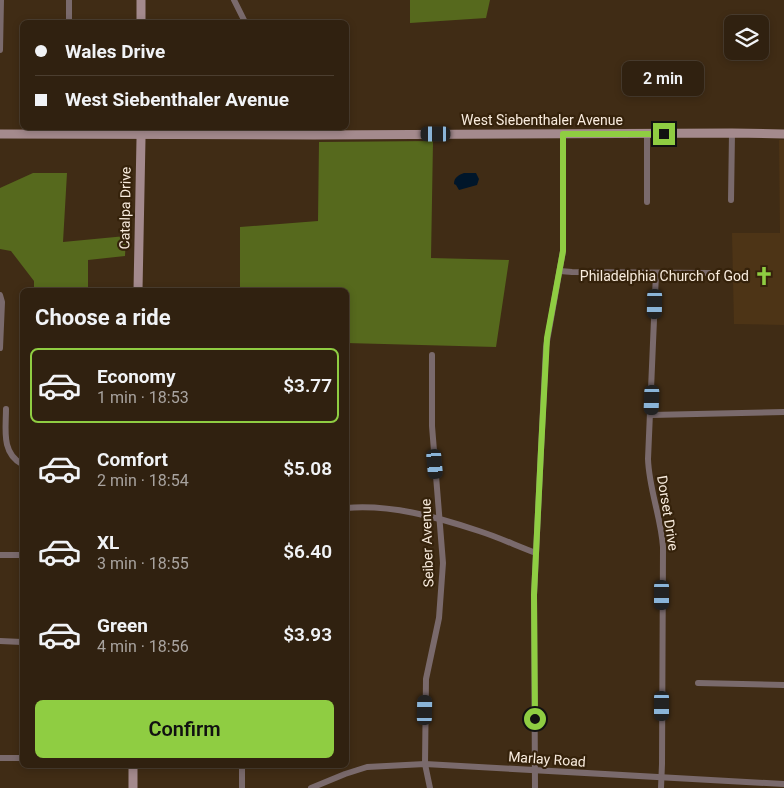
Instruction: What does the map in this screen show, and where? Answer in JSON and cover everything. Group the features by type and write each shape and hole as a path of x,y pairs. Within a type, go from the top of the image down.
{"main road":[{"path":"140,20 141,0"},
{"name":"West Siebenthaler Avenue","path":"0,134 68,131 784,134"},
{"name":"Catalpa Drive","path":"138,288 139,131"},
{"path":"133,768 133,788"}],"street":[{"path":"0,50 1,0"},
{"path":"69,0 69,20"},
{"path":"234,0 244,20"},
{"path":"731,200 732,133"},
{"path":"535,788 534,595 546,347 560,271 563,229 563,134"},
{"path":"647,134 647,202"},
{"path":"560,271 709,273"},
{"name":"Dorset Drive","path":"656,273 649,470 663,548 661,788"},
{"path":"0,295 2,302 0,348"},
{"name":"Seiber Avenue","path":"430,788 425,764 426,679 439,618 443,563 432,426 432,355"},
{"path":"6,409 6,445 11,454 20,462"},
{"path":"651,415 784,412"},
{"path":"349,508 374,508 398,511 440,520 478,530 536,552"},
{"path":"0,555 20,555"},
{"path":"0,642 20,642"},
{"path":"698,683 784,685"},
{"path":"0,758 20,758"},
{"name":"Marlay Road","path":"311,788 366,767 425,764 784,784"},
{"path":"242,768 242,788"}],"shaded area":[{"path":"779,140 784,140 784,325 734,324 732,233 780,233"}],"green space":[{"path":"410,0 490,0 486,18 410,23"},
{"path":"433,141 431,258 509,260 496,347 349,343 349,288 240,288 240,227 318,221 319,142"},
{"path":"33,173 67,173 63,242 126,236 125,256 88,260 88,288 34,288 34,281 11,251 0,249 0,188"}],"water":[{"path":"464,173 476,173 479,179 477,185 459,190 454,182 457,177"}],"place":[{"name":"Philadelphia Church of God","path":"764,276"}],"route":[{"path":"535,719 534,595 546,347 563,251 563,134 664,134"}]}
